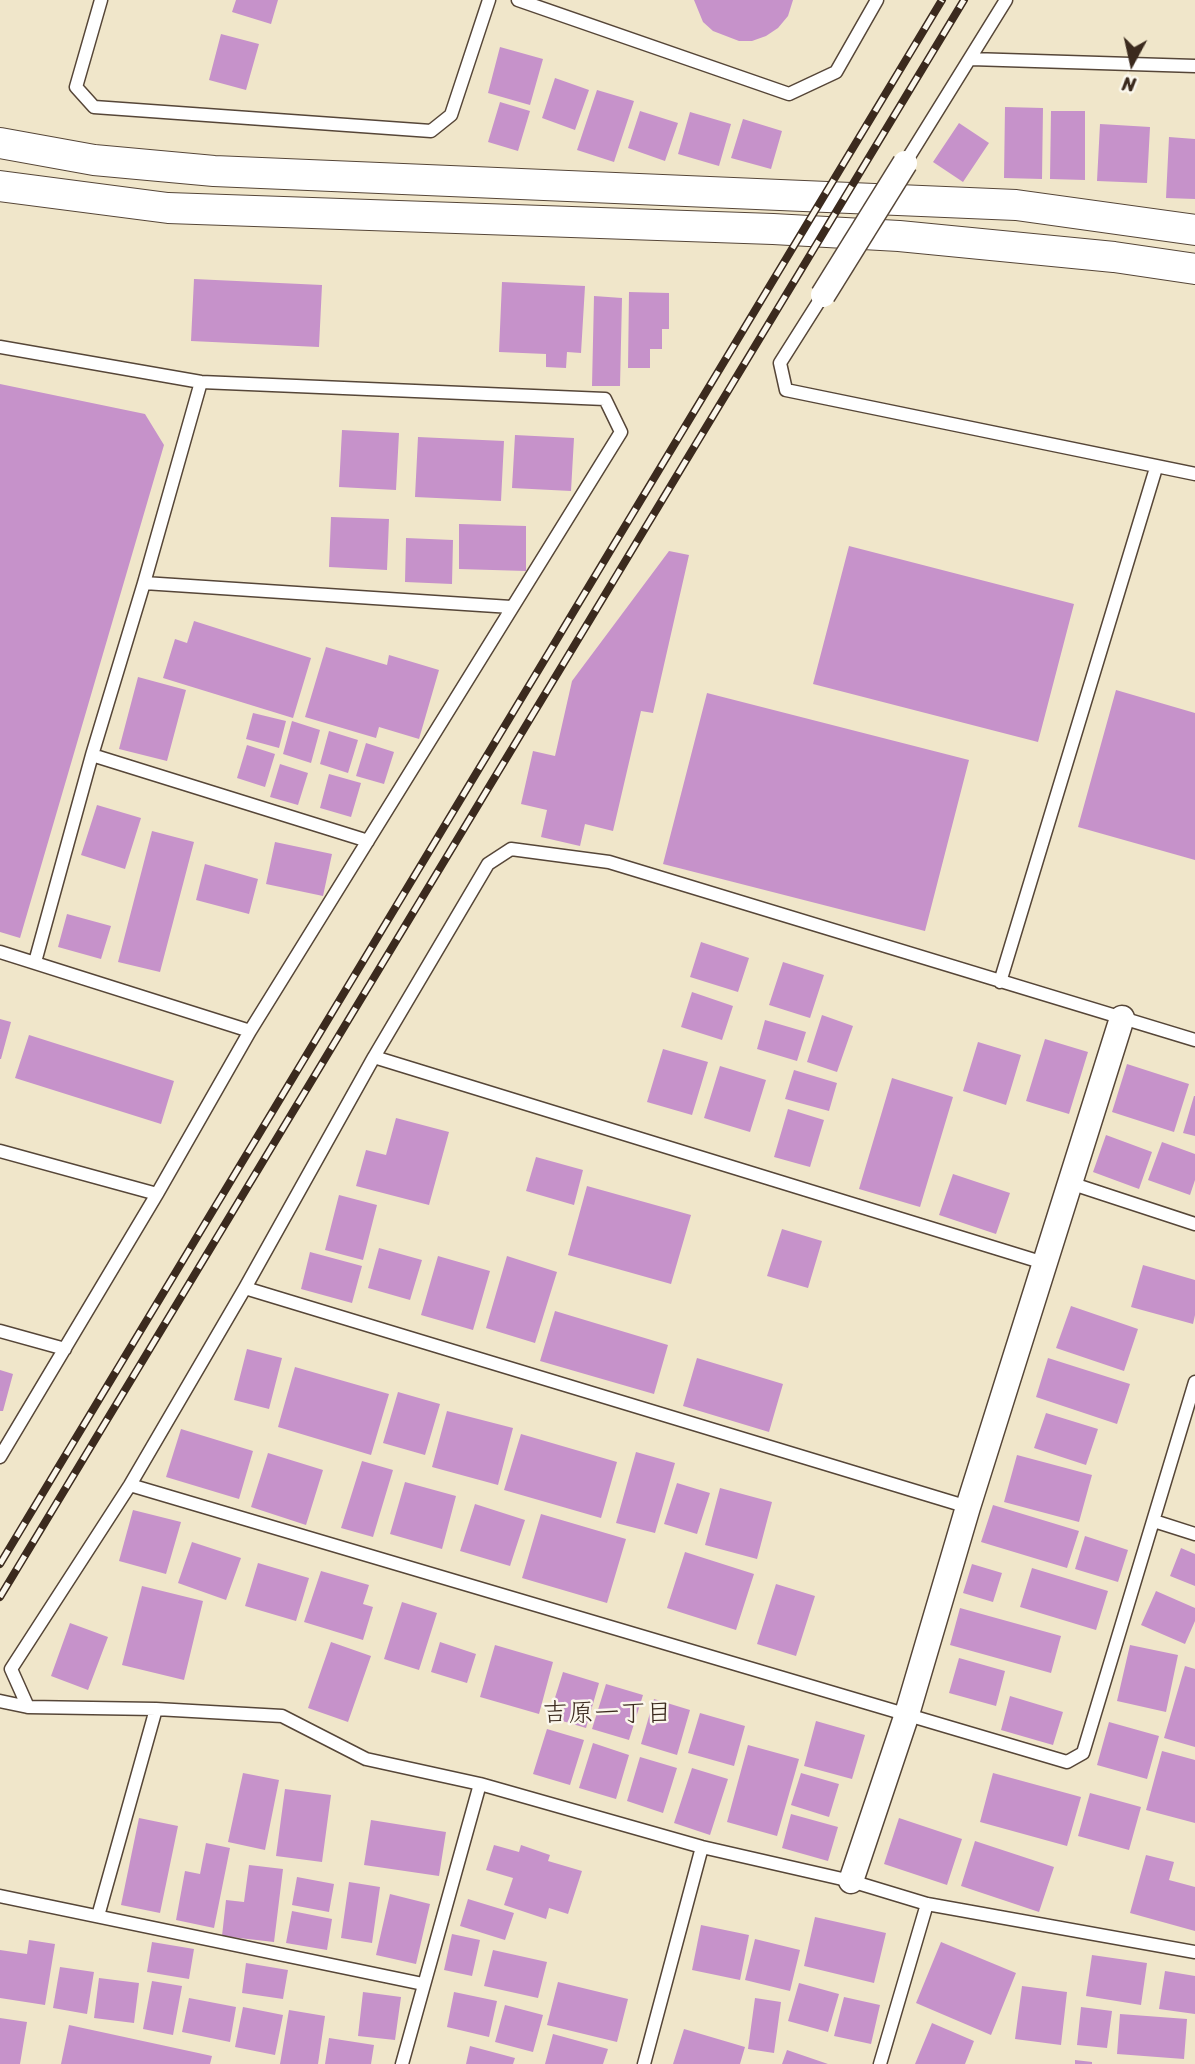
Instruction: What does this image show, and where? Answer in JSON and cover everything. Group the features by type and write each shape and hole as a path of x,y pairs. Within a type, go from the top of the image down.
{"street":[{"path":"0,143 94,160 214,171 1016,205 1195,230"},
{"path":"823,295 905,163"},
{"path":"0,186 168,208 899,236 1114,257 1195,269"},
{"path":"851,1881 907,1714 968,1507 1122,1018"}],"lane":[{"path":"102,0 76,87 94,107 431,131 451,115 489,0"},
{"path":"518,0 789,94 836,72 877,0"},
{"path":"905,163 1006,0"},
{"path":"971,59 1195,66"},
{"path":"823,295 780,363 786,390 1195,474"},
{"path":"0,347 201,382 605,399 621,432 250,1031 157,1194 0,1457"},
{"path":"35,962 92,755 201,382"},
{"path":"1000,982 1156,467"},
{"path":"144,583 511,607"},
{"path":"92,755 368,841"},
{"path":"28,1707 11,1669 130,1485 245,1288 374,1057 488,864 511,849 609,862 1195,1040"},
{"path":"0,952 250,1031"},
{"path":"374,1057 1044,1263"},
{"path":"0,1151 157,1194"},
{"path":"1070,1183 1195,1224"},
{"path":"245,1288 968,1507"},
{"path":"0,1331 65,1349"},
{"path":"130,1485 1067,1762 1083,1753 1195,1382"},
{"path":"1154,1521 1195,1534"},
{"path":"0,1701 28,1707 156,1709 282,1716 366,1759 480,1784 702,1847 851,1881 927,1904 1195,1952"},
{"path":"98,1916 156,1709"},
{"path":"402,2064 480,1784"},
{"path":"644,2064 702,1847"},
{"path":"0,1896 423,1984"},
{"path":"880,2064 927,1904"}],"building":[{"path":"236,0 278,0 271,24 232,12"},
{"path":"694,0 793,0 788,16 778,28 752,41 739,41 713,31 703,22"},
{"path":"221,34 259,44 246,90 209,80"},
{"path":"500,47 543,59 530,105 488,93"},
{"path":"555,78 589,90 575,130 542,118"},
{"path":"597,90 634,101 614,162 577,150"},
{"path":"500,102 530,111 518,151 488,142"},
{"path":"1005,107 1043,108 1042,179 1004,178"},
{"path":"640,111 678,123 665,161 628,148"},
{"path":"1051,111 1085,111 1085,180 1050,179"},
{"path":"690,112 731,124 719,166 678,154"},
{"path":"743,119 782,131 771,169 731,158"},
{"path":"959,123 989,143 963,182 933,162"},
{"path":"1100,124 1150,127 1147,183 1097,181"},
{"path":"1169,137 1195,139 1195,199 1166,198"},
{"path":"194,279 322,285 319,347 191,341"},
{"path":"502,282 585,286 581,353 567,352 566,368 546,367 546,354 499,352"},
{"path":"629,292 669,293 669,329 662,329 662,349 650,349 650,368 628,368"},
{"path":"594,296 622,298 620,386 592,386"},
{"path":"0,384 145,414 164,445 20,938 0,932"},
{"path":"342,430 399,433 396,490 339,487"},
{"path":"515,435 574,438 571,491 512,488"},
{"path":"418,437 504,441 501,501 415,497"},
{"path":"331,517 389,519 387,570 329,567"},
{"path":"459,524 526,526 526,571 459,569"},
{"path":"406,538 453,540 452,584 405,582"},
{"path":"849,546 1074,604 1038,742 813,684"},
{"path":"669,551 689,555 653,713 641,711 613,831 585,824 580,846 541,837 547,810 521,804 533,751 555,756 572,681"},
{"path":"194,621 311,658 293,718 163,678 175,639 187,643"},
{"path":"326,647 387,665 389,655 439,670 419,739 379,727 376,738 305,717"},
{"path":"138,677 186,690 167,761 119,749"},
{"path":"1116,690 1195,713 1195,860 1078,827"},
{"path":"707,693 969,760 925,931 663,864"},
{"path":"253,713 286,721 279,748 246,739"},
{"path":"292,721 320,730 311,763 283,754"},
{"path":"329,731 358,740 348,773 320,764"},
{"path":"366,743 394,752 384,784 356,776"},
{"path":"247,745 275,754 265,787 237,778"},
{"path":"280,764 308,773 298,805 270,797"},
{"path":"329,774 361,783 351,817 320,808"},
{"path":"97,805 141,818 125,869 81,855"},
{"path":"152,831 194,842 160,972 118,962"},
{"path":"275,842 332,854 323,896 266,884"},
{"path":"205,864 258,879 249,914 196,900"},
{"path":"67,914 111,926 101,959 58,947"},
{"path":"701,942 749,958 738,992 690,977"},
{"path":"783,962 824,975 810,1018 769,1005"},
{"path":"692,992 733,1006 722,1040 681,1027"},
{"path":"822,1015 853,1026 837,1072 807,1062"},
{"path":"0,1019 11,1022 1,1059 0,1059"},
{"path":"765,1020 806,1032 797,1061 757,1049"},
{"path":"29,1035 174,1081 161,1124 15,1078"},
{"path":"1045,1039 1088,1052 1069,1114 1026,1101"},
{"path":"978,1042 1021,1055 1006,1105 963,1091"},
{"path":"663,1049 708,1062 692,1115 647,1102"},
{"path":"1127,1064 1189,1084 1174,1132 1112,1112"},
{"path":"720,1066 766,1080 750,1132 704,1118"},
{"path":"794,1070 837,1083 829,1111 785,1099"},
{"path":"892,1078 953,1097 920,1207 859,1189"},
{"path":"1195,1096 1195,1136 1183,1133"},
{"path":"788,1109 824,1120 810,1167 774,1157"},
{"path":"396,1118 449,1132 429,1205 356,1186 366,1150 386,1155"},
{"path":"1106,1135 1152,1152 1139,1189 1093,1172"},
{"path":"1162,1142 1195,1154 1195,1180 1190,1195 1148,1180"},
{"path":"536,1157 583,1170 574,1205 526,1191"},
{"path":"953,1174 1010,1193 996,1234 939,1215"},
{"path":"587,1186 691,1215 671,1284 568,1255"},
{"path":"339,1195 377,1205 363,1260 325,1250"},
{"path":"782,1229 822,1241 808,1288 767,1276"},
{"path":"379,1248 422,1260 410,1300 368,1288"},
{"path":"310,1252 362,1266 352,1303 301,1289"},
{"path":"438,1256 490,1271 473,1330 421,1315"},
{"path":"507,1256 557,1272 535,1343 486,1328"},
{"path":"1143,1265 1195,1280 1193,1324 1131,1307"},
{"path":"1071,1306 1138,1329 1124,1371 1056,1348"},
{"path":"555,1311 668,1345 654,1394 540,1361"},
{"path":"247,1349 282,1358 269,1409 234,1400"},
{"path":"697,1358 783,1384 769,1432 683,1406"},
{"path":"1048,1358 1130,1384 1117,1424 1036,1397"},
{"path":"295,1367 389,1394 371,1455 278,1427"},
{"path":"0,1370 13,1374 3,1411 0,1411"},
{"path":"398,1392 440,1404 425,1455 383,1443"},
{"path":"447,1411 513,1428 498,1485 432,1467"},
{"path":"1046,1413 1098,1429 1086,1465 1034,1448"},
{"path":"181,1429 253,1451 239,1499 166,1477"},
{"path":"521,1434 617,1462 601,1518 504,1490"},
{"path":"636,1452 675,1463 655,1533 616,1523"},
{"path":"268,1453 323,1470 306,1525 251,1507"},
{"path":"1017,1455 1092,1475 1079,1522 1004,1502"},
{"path":"362,1461 393,1470 373,1537 341,1528"},
{"path":"405,1482 456,1496 442,1549 390,1534"},
{"path":"677,1483 710,1493 697,1534 664,1524"},
{"path":"720,1488 772,1502 757,1559 705,1545"},
{"path":"475,1504 525,1520 510,1566 460,1551"},
{"path":"993,1505 1079,1531 1067,1568 981,1542"},
{"path":"133,1510 181,1522 166,1574 119,1561"},
{"path":"541,1514 626,1539 607,1603 522,1578"},
{"path":"1085,1536 1128,1550 1118,1582 1075,1569"},
{"path":"192,1542 241,1558 226,1600 178,1583"},
{"path":"1181,1548 1195,1554 1195,1586 1170,1576"},
{"path":"685,1552 754,1574 736,1630 667,1608"},
{"path":"258,1563 309,1578 296,1621 245,1606"},
{"path":"972,1564 1002,1573 993,1602 963,1593"},
{"path":"1032,1568 1108,1591 1096,1630 1020,1607"},
{"path":"321,1571 369,1585 363,1604 373,1607 363,1640 304,1622"},
{"path":"776,1584 815,1596 796,1656 757,1644"},
{"path":"142,1586 203,1601 184,1680 122,1665"},
{"path":"1156,1591 1195,1608 1195,1621 1185,1644 1141,1625"},
{"path":"402,1602 437,1613 419,1670 384,1659"},
{"path":"960,1608 1061,1636 1051,1673 950,1645"},
{"path":"70,1623 108,1637 88,1690 51,1676"},
{"path":"331,1642 371,1656 348,1722 308,1708"},
{"path":"440,1642 476,1654 467,1683 431,1672"},
{"path":"495,1645 553,1662 539,1714 480,1697"},
{"path":"1130,1645 1178,1655 1166,1712 1117,1701"},
{"path":"959,1658 1005,1671 996,1706 949,1693"},
{"path":"1185,1666 1195,1669 1195,1747 1164,1738"},
{"path":"563,1672 599,1683 586,1728 549,1717"},
{"path":"606,1684 643,1695 629,1740 592,1729"},
{"path":"1010,1696 1063,1712 1053,1745 1001,1730"},
{"path":"654,1699 690,1710 677,1755 641,1744"},
{"path":"700,1713 745,1726 734,1766 688,1753"},
{"path":"816,1721 865,1735 852,1779 804,1766"},
{"path":"1109,1722 1159,1736 1147,1779 1097,1765"},
{"path":"547,1729 584,1740 570,1785 533,1774"},
{"path":"593,1743 629,1755 616,1799 579,1788"},
{"path":"748,1745 799,1759 777,1836 727,1822"},
{"path":"1162,1751 1195,1760 1195,1823 1146,1810"},
{"path":"640,1757 677,1768 663,1813 627,1801"},
{"path":"692,1768 728,1779 710,1835 674,1823"},
{"path":"243,1773 279,1780 265,1850 228,1842"},
{"path":"801,1773 839,1784 829,1817 791,1805"},
{"path":"993,1773 1081,1797 1067,1846 980,1822"},
{"path":"285,1789 331,1795 322,1862 276,1856"},
{"path":"1090,1793 1141,1807 1129,1850 1078,1836"},
{"path":"791,1814 838,1827 828,1861 782,1848"},
{"path":"139,1818 178,1826 160,1913 121,1905"},
{"path":"899,1818 962,1839 947,1885 884,1864"},
{"path":"371,1820 446,1832 439,1876 364,1865"},
{"path":"975,1841 1054,1867 1039,1912 961,1886"},
{"path":"206,1843 230,1848 214,1928 176,1920 185,1871 200,1874"},
{"path":"494,1845 519,1852 521,1845 550,1855 548,1861 582,1871 568,1914 549,1908 546,1919 504,1905 513,1878 486,1870"},
{"path":"1146,1855 1174,1862 1169,1880 1195,1887 1195,1931 1130,1913"},
{"path":"249,1865 283,1869 274,1942 222,1936 226,1900 244,1902"},
{"path":"297,1877 334,1884 329,1912 292,1905"},
{"path":"349,1882 380,1887 372,1943 341,1938"},
{"path":"390,1894 430,1904 416,1964 376,1955"},
{"path":"468,1899 514,1913 505,1940 460,1926"},
{"path":"292,1911 332,1919 327,1950 286,1943"},
{"path":"815,1917 886,1933 874,1983 804,1966"},
{"path":"701,1925 749,1935 740,1980 692,1970"},
{"path":"452,1934 480,1940 472,1976 444,1970"},
{"path":"755,1939 800,1950 790,1991 745,1980"},
{"path":"29,1940 55,1944 45,2005 0,1998 0,1950 27,1954"},
{"path":"152,1942 194,1949 189,1979 147,1972"},
{"path":"941,1942 1016,1973 991,2035 916,2003"},
{"path":"493,1950 547,1962 538,1998 484,1986"},
{"path":"1092,1955 1147,1963 1141,2005 1086,1996"},
{"path":"246,1963 288,1970 283,1999 242,1993"},
{"path":"60,1967 94,1972 87,2014 53,2008"},
{"path":"1165,1971 1195,1976 1195,2014 1159,2009"},
{"path":"99,1978 139,1983 134,2023 94,2018"},
{"path":"152,1981 182,1986 173,2035 143,2029"},
{"path":"558,1982 628,1999 617,2042 547,2025"},
{"path":"799,1983 839,1994 828,2032 788,2021"},
{"path":"1022,1986 1067,1992 1061,2045 1015,2039"},
{"path":"363,1992 401,1997 395,2040 358,2036"},
{"path":"454,1992 497,2001 489,2037 447,2027"},
{"path":"844,1997 880,2005 871,2044 834,2036"},
{"path":"189,1998 236,2007 230,2042 182,2032"},
{"path":"755,1998 781,2002 774,2053 748,2049"},
{"path":"505,2005 543,2015 533,2052 495,2042"},
{"path":"243,2007 283,2015 275,2055 235,2047"},
{"path":"1081,2007 1112,2011 1107,2048 1077,2045"},
{"path":"289,2010 325,2016 318,2064 280,2064"},
{"path":"1120,2014 1187,2019 1184,2059 1117,2054"},
{"path":"0,2018 27,2022 20,2064 0,2064"},
{"path":"932,2023 974,2041 965,2064 915,2064"},
{"path":"69,2025 212,2056 210,2064 61,2064"},
{"path":"684,2029 745,2047 740,2064 673,2064"},
{"path":"553,2034 608,2049 603,2064 545,2064"},
{"path":"329,2038 374,2045 371,2064 325,2064"},
{"path":"470,2046 515,2058 513,2064 466,2064"},
{"path":"787,2050 828,2064 782,2064"},
{"path":"1075,2060 1092,2062 1092,2064 1075,2064"}],"railway":[{"path":"0,1564 942,0"},
{"path":"0,1597 964,0"}],"district":[{"name":"吉原一丁目","path":"607,1714"}]}
